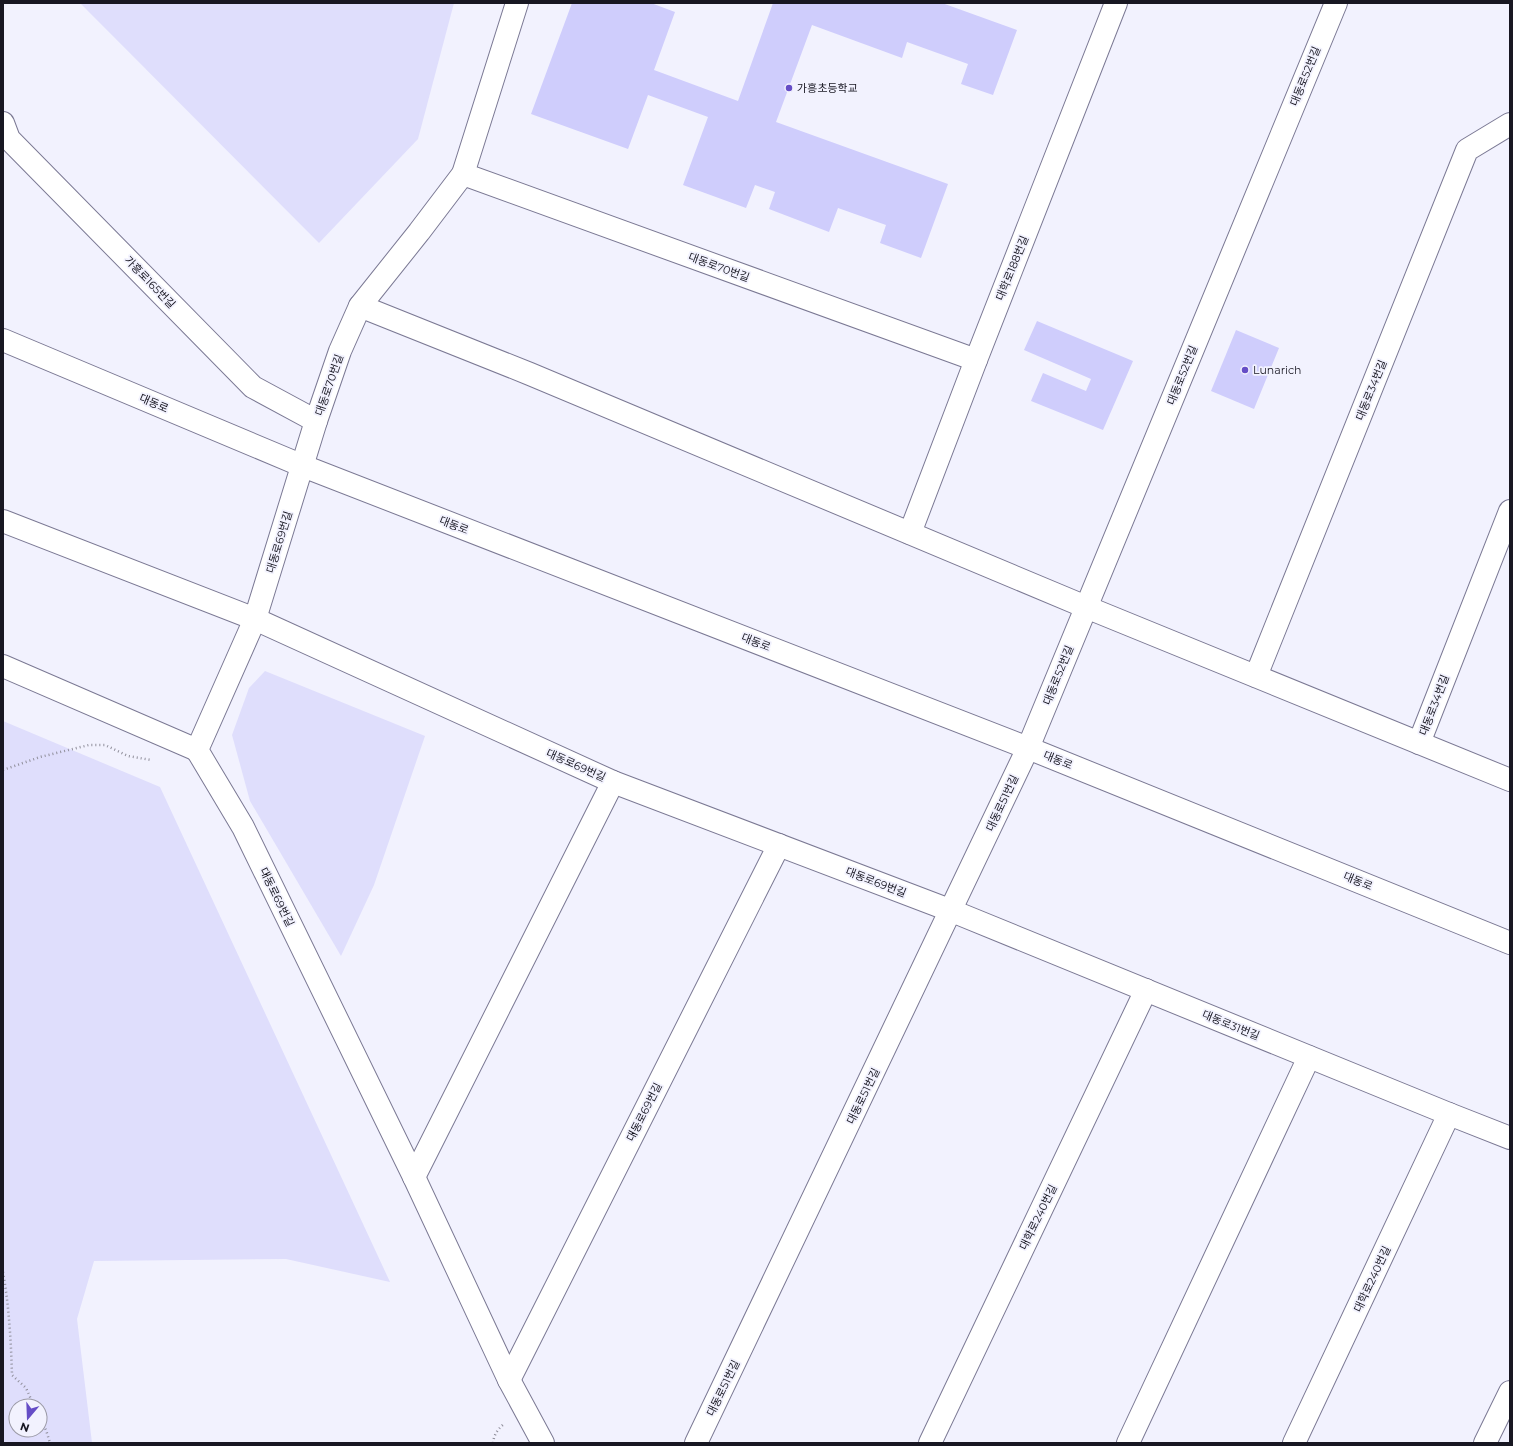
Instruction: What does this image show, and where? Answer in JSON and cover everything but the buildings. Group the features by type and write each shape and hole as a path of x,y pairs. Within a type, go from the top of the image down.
{"street":[{"path":"463,174 517,3"},
{"name":"대학로188번길","path":"910,533 1116,3"},
{"name":"대동로52번길","path":"1028,748 1336,3"},
{"name":"가흥로165번길","path":"3,123 9,139 253,387 316,421"},
{"name":"대동로34번길","path":"1256,676 1466,150 1510,124"},
{"name":"대동로70번길","path":"303,466 316,421 340,351 360,306 463,174 976,360"},
{"name":"대동로34번길","path":"360,306 530,374 1086,607 1510,780"},
{"name":"대동로","path":"3,340 303,466 1028,748 1510,943"},
{"name":"대동로69번길","path":"303,466 255,619 188,746 243,827 414,1177 509,1380 544,1443"},
{"name":"대동로34번길","path":"1419,743 1510,511"},
{"path":"3,521 255,619"},
{"name":"대동로69번길","path":"255,619 613,782 952,911"},
{"path":"3,666 188,746"},
{"name":"대동로51번길","path":"696,1443 952,911 1028,748"},
{"name":"대동로69번길","path":"414,1177 613,782"},
{"name":"대동로69번길","path":"509,1380 779,845"},
{"name":"대동로31번길","path":"952,911 1510,1138"},
{"name":"대학로240번길","path":"930,1443 1146,990"},
{"path":"1128,1443 1309,1057"},
{"name":"대학로240번길","path":"1294,1443 1449,1114"},
{"path":"1485,1443 1510,1392"}],"path":[{"path":"3,770 40,757 89,745 105,744 128,756 152,760 188,746"},
{"path":"3,1272 7,1292 12,1375 26,1388 30,1398"}],"shaded area":[{"path":"80,3 454,3 418,139 319,243"},
{"path":"265,671 425,736 374,885 341,956 250,801 232,735 249,688"},
{"path":"3,721 160,787 390,1282 286,1259 94,1261 77,1319 92,1443 3,1443"}],"place":[{"name":"가흥초등학교","path":"789,88"},
{"name":"Lunarich","path":"1245,370"}]}
